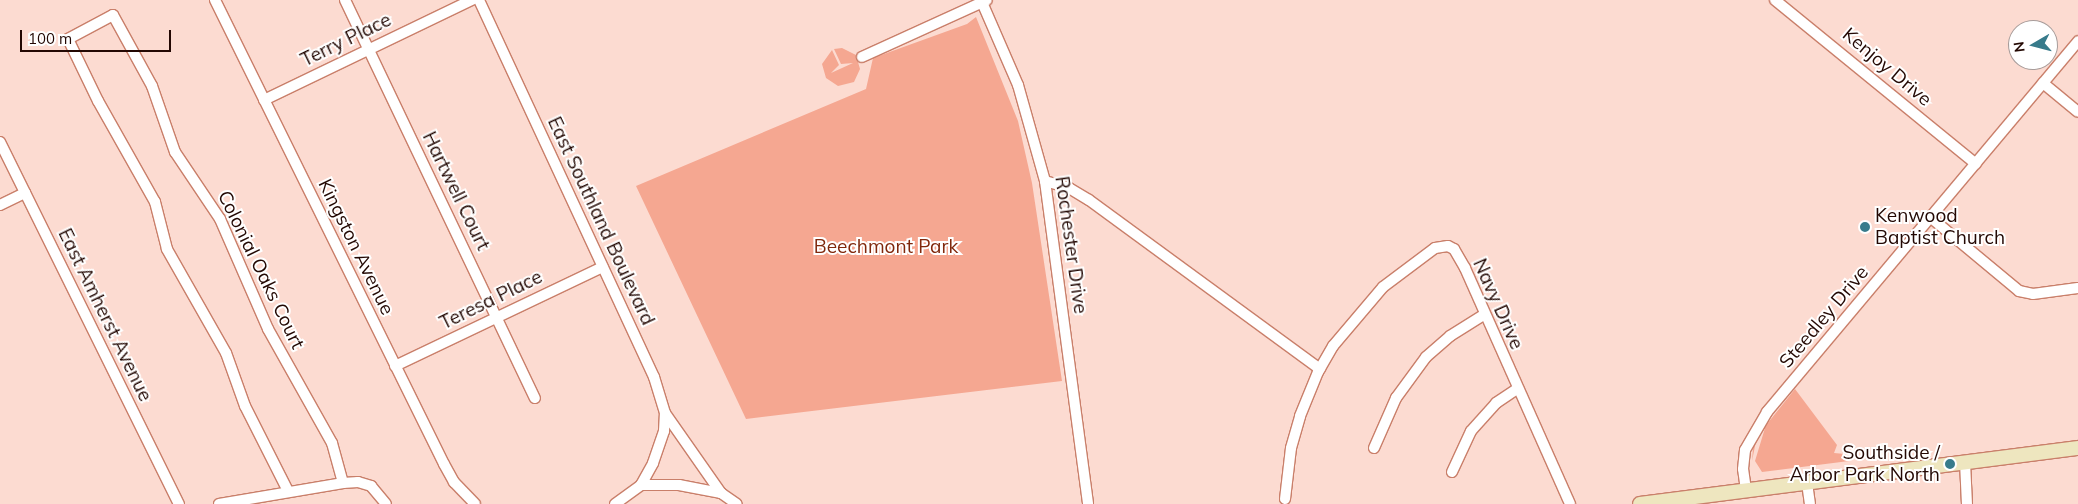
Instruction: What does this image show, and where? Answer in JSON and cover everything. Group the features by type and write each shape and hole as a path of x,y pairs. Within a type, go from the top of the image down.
{"main road":[{"path":"1640,504 2078,448"}],"street":[{"name":"Kingston Avenue","path":"215,0 454,482 475,504"},
{"name":"Hartwell Court","path":"345,0 535,398"},
{"name":"Terry Place","path":"264,100 368,48 472,0"},
{"name":"East Southland Boulevard","path":"479,0 654,377 665,414 721,493"},
{"name":"Kenjoy Drive","path":"1775,0 1976,164"},
{"path":"862,57 983,1"},
{"name":"Rochester Drive","path":"983,1 1018,85 1046,181 1088,504"},
{"name":"Colonial Oaks Court","path":"288,492 245,406 226,353 167,249 155,202 98,101 68,39 113,15 152,86 175,152 220,219 268,329 332,443 343,483"},
{"name":"Steedley Drive","path":"1746,490 1745,450 1753,432 1930,217 2078,42"},
{"path":"2043,83 2078,112"},
{"name":"East Amherst Avenue","path":"0,142 179,504"},
{"path":"1046,181 1069,188 1089,200 1320,369"},
{"path":"0,205 25,193"},
{"path":"1930,217 2019,291 2033,294 2078,288"},
{"name":"Navy Drive","path":"1285,499 1293,440 1306,398 1320,369 1344,331 1383,287 1435,248 1448,246 1454,249 1516,389 1570,504"},
{"name":"Teresa Place","path":"395,366 603,267"},
{"path":"1374,448 1396,398 1426,358 1450,336 1484,315"},
{"path":"1452,472 1471,431 1496,403 1516,389"},
{"path":"615,504 641,485 660,446 665,414"},
{"path":"1965,462 1967,504"},
{"path":"219,504 358,482 371,486 386,504"},
{"path":"1808,483 1810,504"},
{"path":"641,485 679,485 721,493 737,504"}],"green space":[{"name":"Beechmont Park","path":"976,17 1018,121 1032,183 1062,381 746,419 636,186 866,89 873,58 967,24"},
{"path":"842,48 856,55 860,69 854,82 838,86 826,78 822,64 832,50 839,65 831,73 853,63 841,64 834,49"},
{"path":"1795,389 1837,445 1834,453 1845,454 1849,461 1762,472 1755,461 1765,428 1756,441 1759,434"},
{"path":"1756,441 1752,461 1753,448"}],"place":[{"name":"Kenwood Baptist Church","path":"1865,227"},
{"name":"Southside / Arbor Park North","path":"1950,464"}]}
